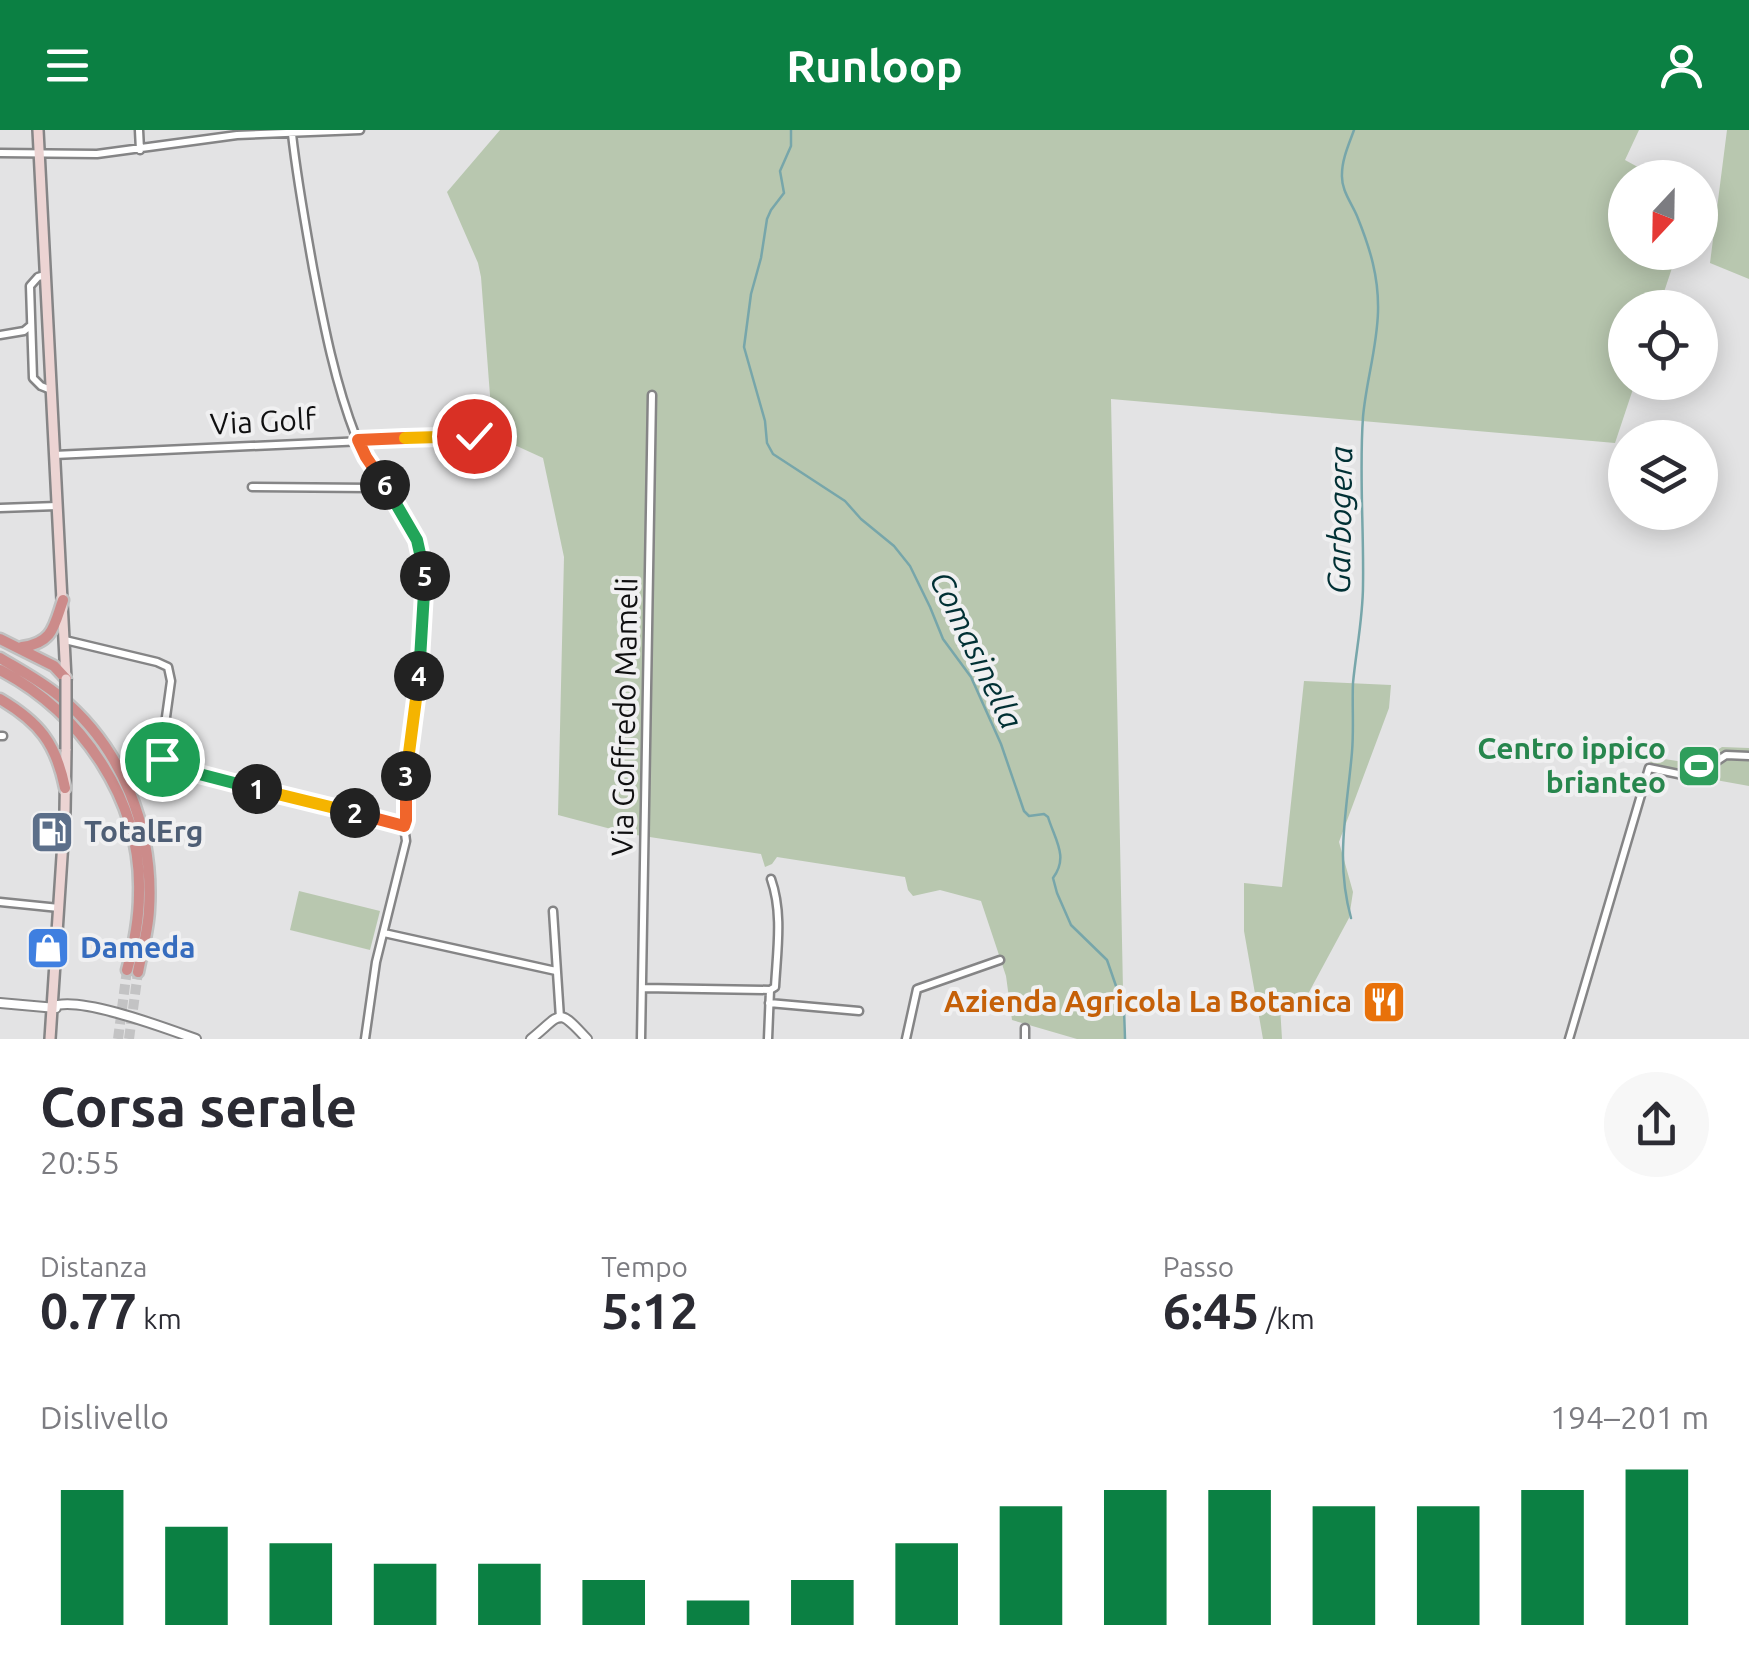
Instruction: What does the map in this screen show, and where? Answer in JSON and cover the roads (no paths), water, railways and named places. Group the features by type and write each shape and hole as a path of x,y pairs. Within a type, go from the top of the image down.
{"highway":[{"path":"20,647 44,640 53,630 63,600"},
{"path":"0,639 54,666 66,679"},
{"path":"0,658 62,698 99,737 120,770 138,813 148,862 147,930 132,971 140,891 133,838 114,784 72,723 38,692 0,670"},
{"path":"0,699 40,728 61,766 65,788"}],"main road":[{"path":"38,130 66,679 65,788 50,1039"}],"street":[{"path":"139,130 140,150"},
{"path":"0,153 97,154 259,132 360,130"},
{"path":"292,134 298,193 341,391 366,457 417,540 426,576 421,662 406,774 406,840 376,962 364,1039"},
{"path":"46,275 30,286 30,326 34,378 51,390"},
{"path":"0,335 24,331 30,326"},
{"path":"12,334 31,341"},
{"name":"Via Goffredo Mameli","path":"641,1039 652,395"},
{"name":"Via Golf","path":"54,455 474,436"},
{"path":"252,487 386,485"},
{"path":"0,508 57,506"},
{"path":"65,640 168,667 171,682 161,754 170,766 404,826"},
{"path":"1569,1039 1650,768 1693,777 1726,755 1749,756"},
{"path":"643,988 775,987 778,929 771,878"},
{"path":"0,902 59,908"},
{"path":"553,911 560,1018"},
{"path":"384,932 556,971"},
{"path":"906,1039 917,988 1000,960"},
{"path":"768,1039 770,990"},
{"path":"769,1002 859,1011"},
{"path":"0,1003 52,1007 75,1004 196,1039"},
{"path":"531,1039 550,1021 560,1018 574,1023 587,1039"},
{"path":"1025,1028 1025,1039"}],"waterway":[{"name":"Comasinella","path":"791,130 791,146 780,171 784,193 767,219 744,347 765,421 767,443 773,454 845,501 910,566 943,639 971,677 1001,744 1024,811 1029,816 1048,817 1060,856 1053,878 1057,893 1071,925 1107,960 1124,1009 1125,1039"},
{"name":"Garbogera","path":"1351,918 1344,876 1344,835 1353,743 1353,683 1363,597 1363,417 1378,312 1370,251 1342,180 1344,157 1354,130"}],"tunnel":[{"path":"118,1039 127,970"},
{"path":"129,1039 138,972"}],"place":[{"name":"Centro ippico brianteo","path":"1699,766"},
{"name":"TotalErg","path":"52,832"},
{"name":"Dameda","path":"48,948"},
{"name":"Azienda Agricola La Botanica","path":"1384,1002"}]}
